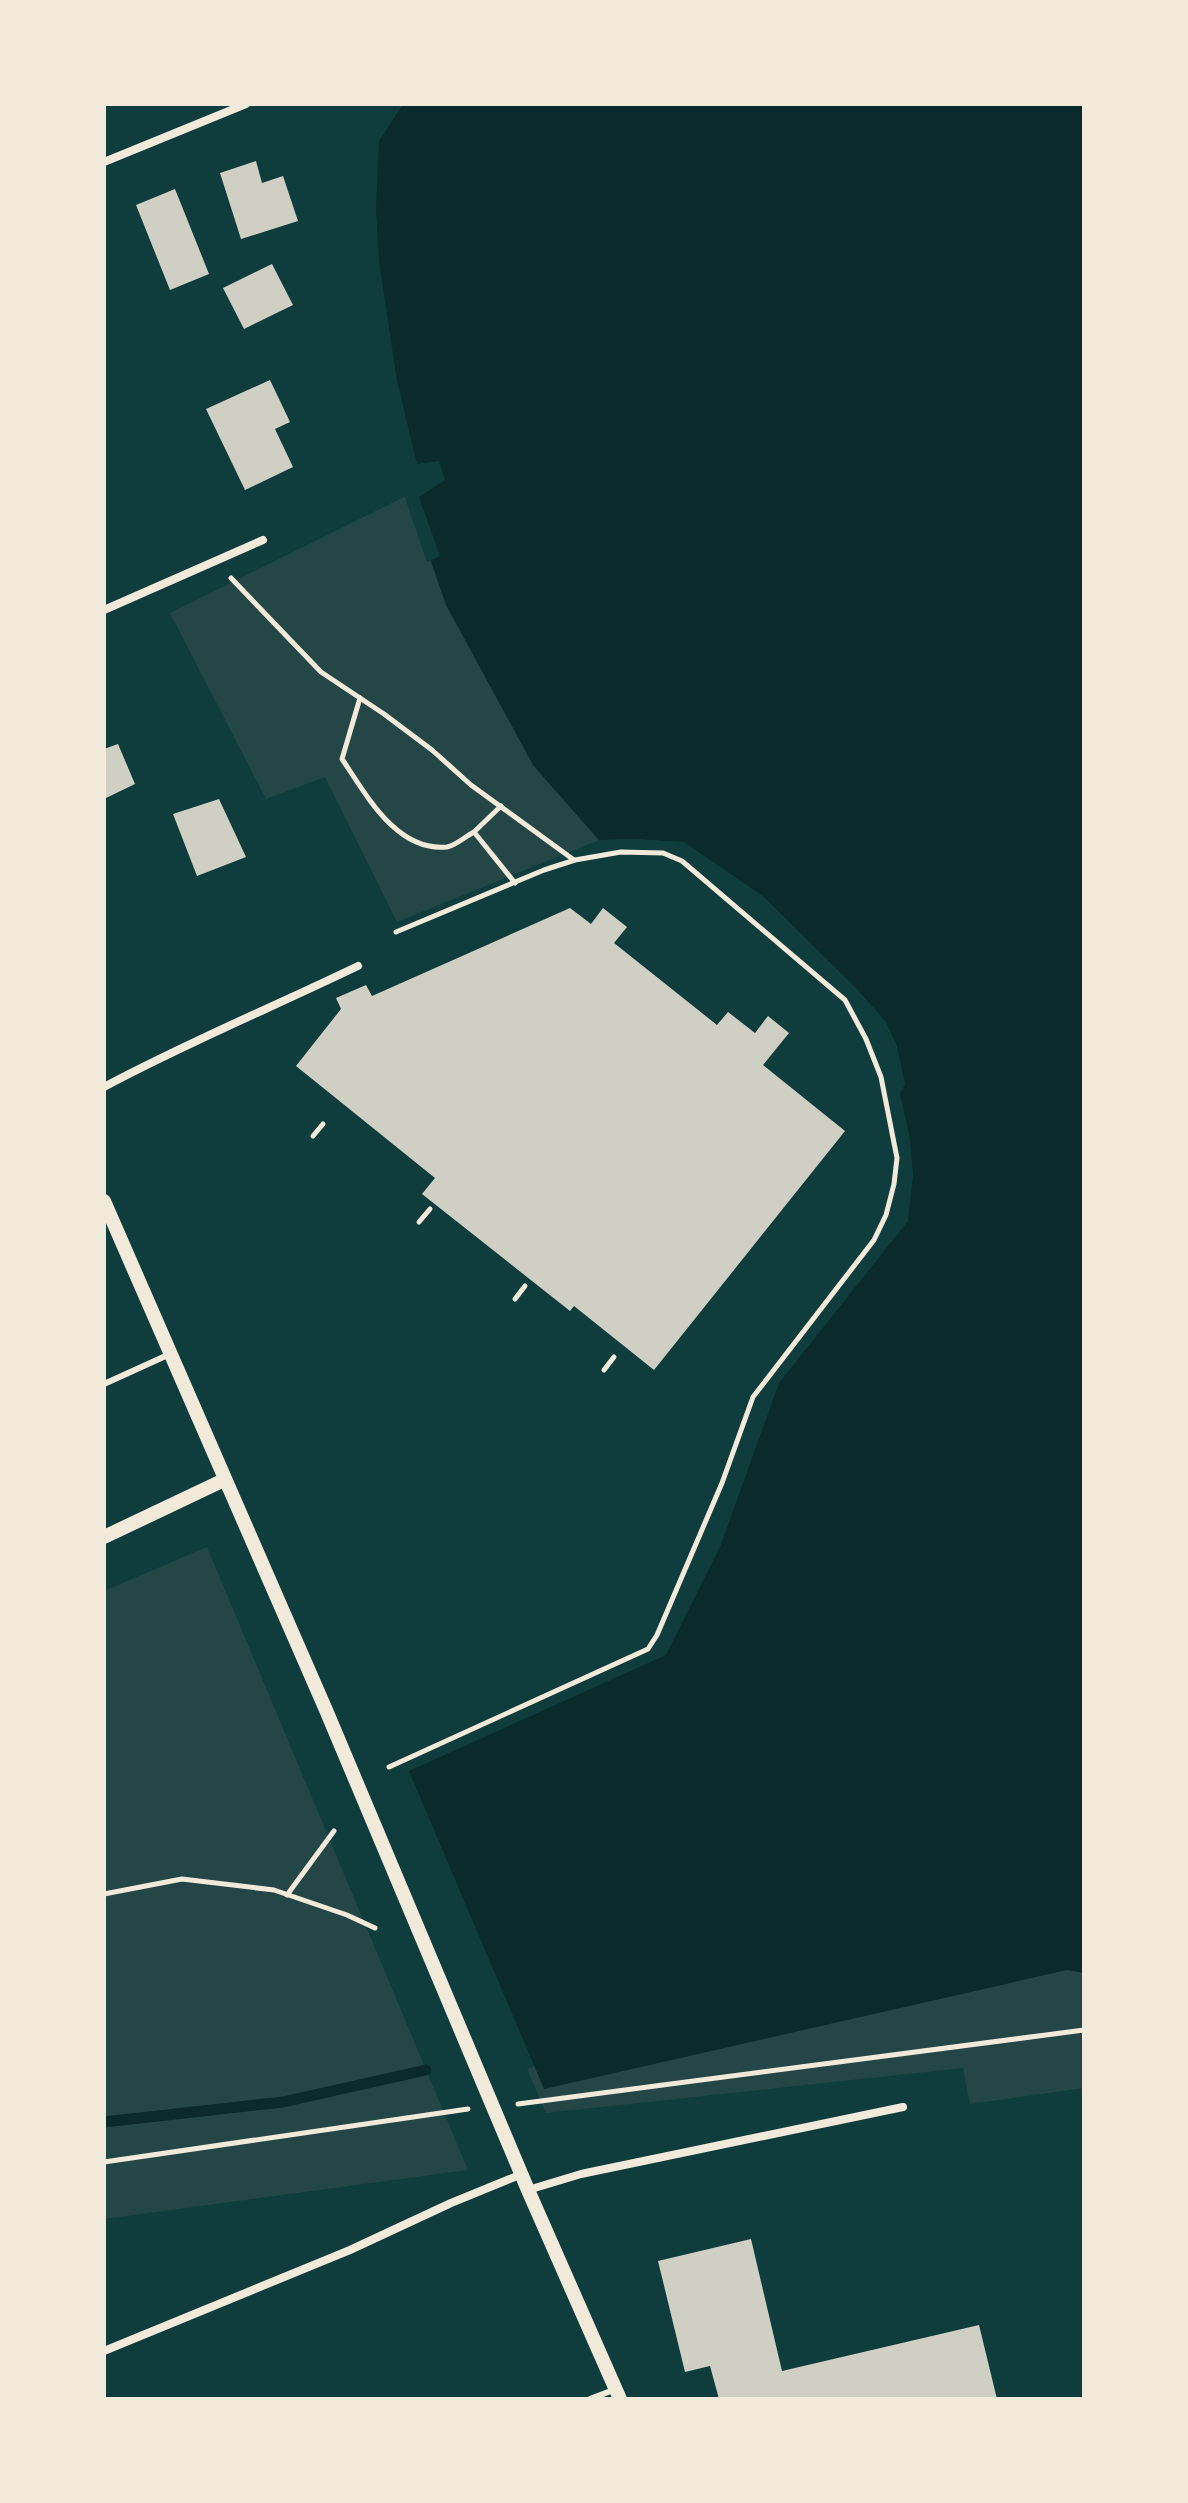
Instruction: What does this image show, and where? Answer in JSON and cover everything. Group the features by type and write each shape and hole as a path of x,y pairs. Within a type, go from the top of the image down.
{"street":[{"path":"104,162 246,104"},
{"path":"104,610 263,540"},
{"path":"104,1087 163,1056 358,966"},
{"path":"104,1201 326,1710 528,2190 618,2394"},
{"path":"104,1537 224,1480"},
{"path":"528,2190 581,2174 903,2107"},
{"path":"104,2351 350,2250 522,2174"}],"lane":[{"path":"104,1384 170,1354"},
{"path":"590,2399 618,2394"}],"path":[{"path":"216,561 273,625 321,672 432,750 471,785 575,860"},
{"path":"360,698 342,759 387,824 420,843 448,847 474,832 501,806"},
{"path":"474,832 515,883"},
{"path":"389,1767 648,1649 657,1635 722,1483 753,1397 874,1240 886,1215 897,1158 881,1077 866,1039 845,1000 674,856 621,852 575,860 396,932"},
{"path":"313,1136 323,1124"},
{"path":"419,1222 430,1209"},
{"path":"515,1299 525,1286"},
{"path":"604,1370 614,1357"},
{"path":"287,1895 334,1831"},
{"path":"104,1894 182,1879 274,1890 375,1928"},
{"path":"529,2102 1084,2030"},
{"path":"104,2162 459,2110"}],"shaded area":[{"path":"400,104 1084,104 1084,1973 1067,1970 544,2089 409,1771 666,1655 720,1547 779,1383 908,1221 913,1175 910,1139 893,1062 857,989 684,842 599,840 533,765 446,605 408,495 409,474 370,232 376,135"},
{"path":"408,495 533,765 599,840 397,922 325,777 266,799 170,613"},
{"path":"207,1547 468,2170 104,2219 104,1591"},
{"path":"1062,1960 1084,1974 1084,2088 970,2104 963,2068 546,2113 527,2069 534,2067 545,2056"}],"pier":[{"path":"395,104 403,104 379,141 376,209 379,261 397,381 417,464 439,461 445,480 419,497 440,556 427,562 404,495 405,474 374,326 366,233 372,134"},
{"path":"599,840 684,842 764,897 886,1022 897,1046 905,1084 897,1100 890,1063 854,991 683,846 606,844"}],"building":[{"path":"256,161 262,183 283,176 298,221 241,239 220,173"},
{"path":"175,189 209,274 170,290 136,205"},
{"path":"272,264 293,305 244,329 223,288"},
{"path":"270,380 290,422 275,429 293,467 245,490 206,409"},
{"path":"118,744 135,784 104,799 104,749"},
{"path":"219,799 246,857 197,876 173,814"},
{"path":"570,908 591,924 603,908 627,927 614,943 717,1025 728,1012 755,1033 768,1016 789,1033 763,1065 845,1131 654,1370 574,1306 570,1311 422,1194 435,1178 296,1066 341,1009 336,998 366,985 372,996"},
{"path":"751,2239 782,2371 979,2325 997,2399 719,2399 710,2366 685,2372 658,2261"}],"waterway":[{"path":"104,2122 283,2102 426,2070"}]}
